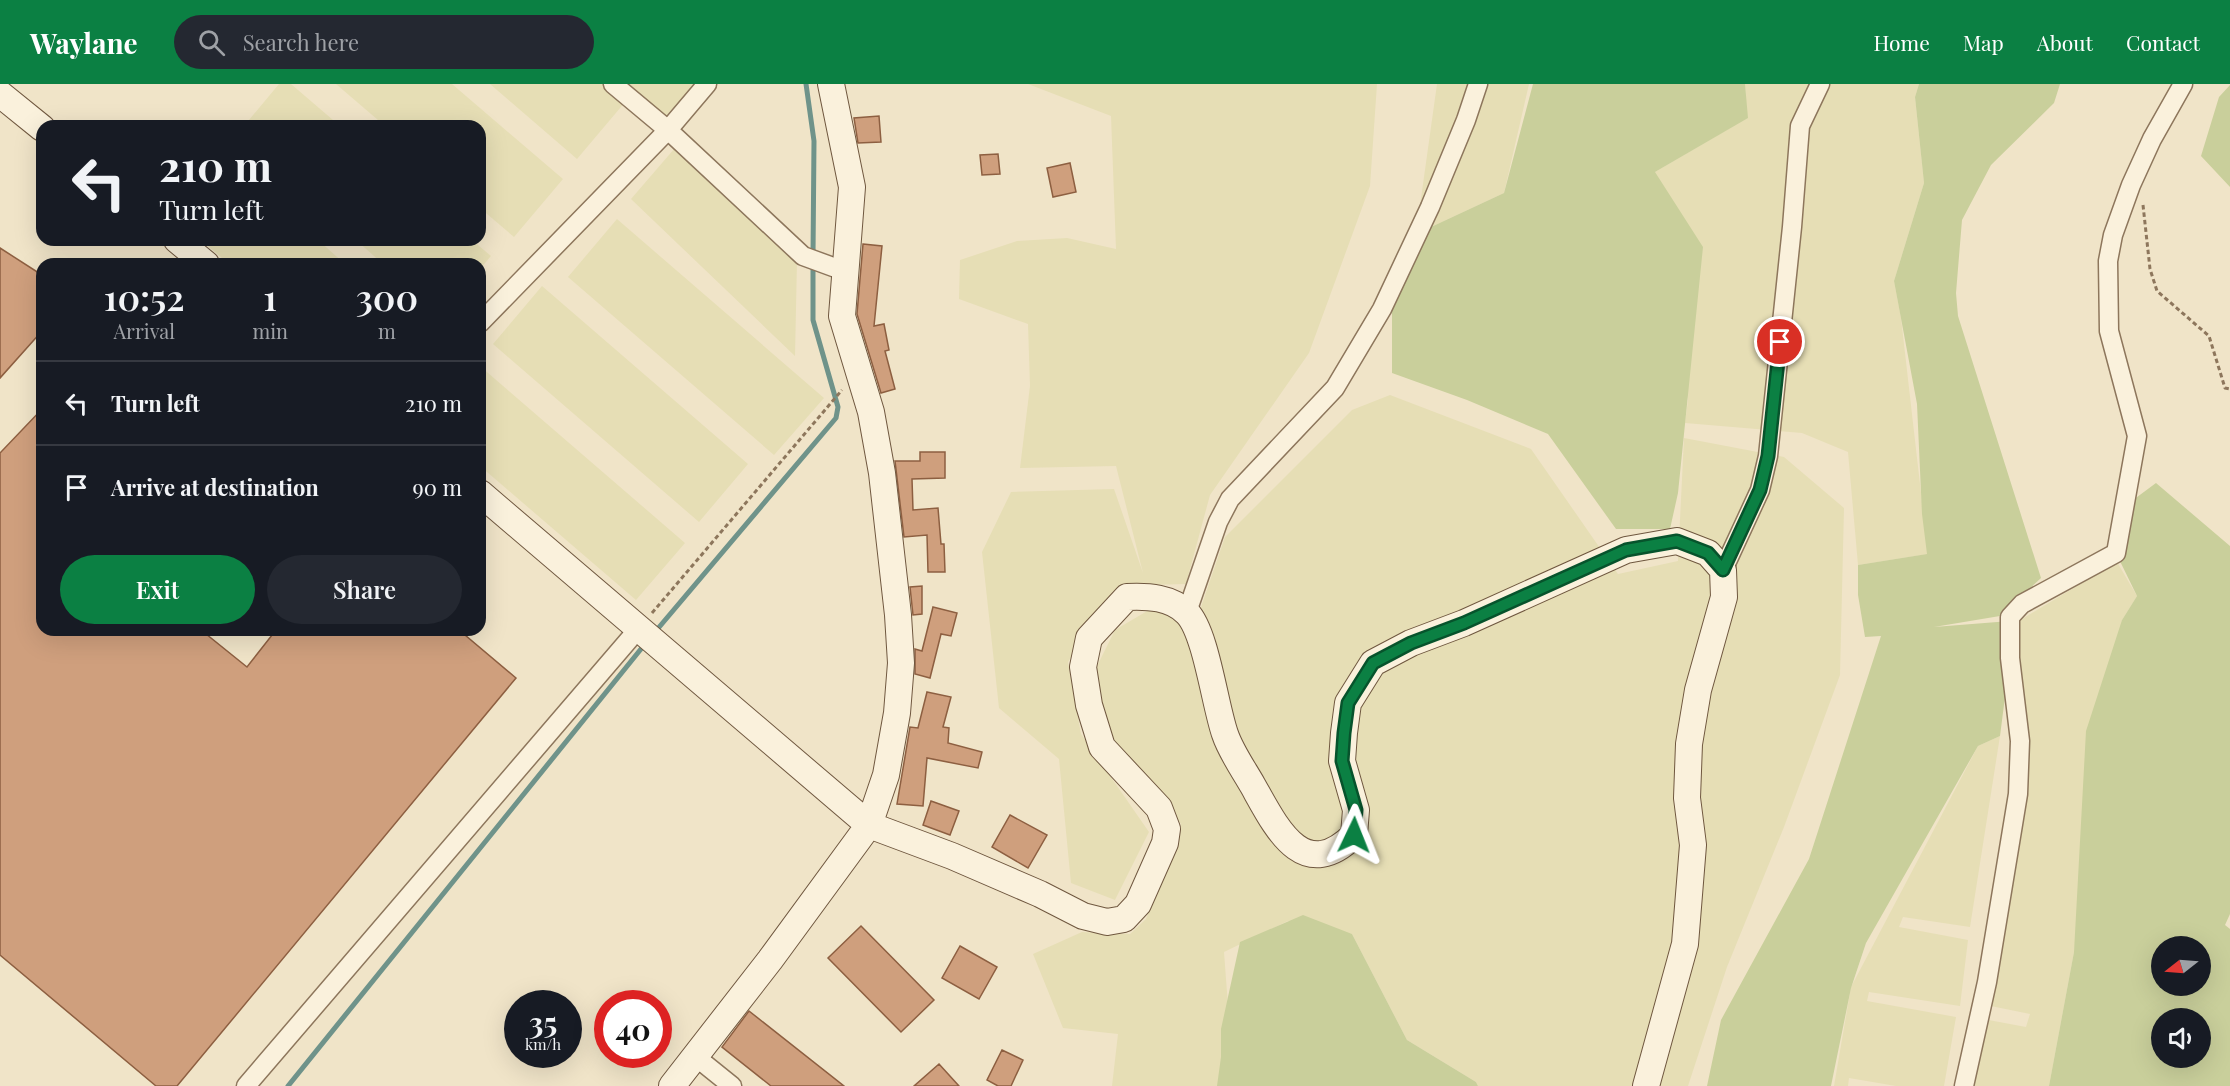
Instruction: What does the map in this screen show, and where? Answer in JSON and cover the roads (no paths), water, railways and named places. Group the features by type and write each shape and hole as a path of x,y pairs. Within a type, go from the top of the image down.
{"street":[{"path":"613,84 668,130 803,256 838,268"},
{"path":"486,317 668,130 707,84"},
{"path":"672,1086 869,825 886,775 897,713 901,663 882,472 871,412 842,316 838,268 852,187 842,125 831,84"},
{"path":"1187,612 1218,522 1230,499 1335,388 1382,309 1430,207 1466,120 1478,84"},
{"path":"1646,1086 1685,944 1693,845 1687,798 1689,744 1698,690 1724,597 1723,570 1760,490 1768,456 1800,126 1820,84"},
{"path":"1964,1086 1987,982 2018,795 2020,741 2010,658 2010,617 2022,604 2116,553 2137,436 2109,332 2108,261 2112,235 2131,185 2152,139 2183,84"},
{"path":"0,94 36,124"},
{"path":"184,246 199,258"},
{"path":"486,498 869,825 962,860 1040,894 1083,916 1107,922 1124,919 1138,904 1165,843 1167,829 1159,808 1102,747 1089,705 1083,667 1089,638 1127,597 1161,598 1187,612 1202,646 1226,736 1283,838 1300,851 1315,854 1339,850 1354,835 1356,810 1342,761 1344,733 1348,703 1373,663 1411,643 1464,623 1626,550 1677,541 1708,553 1723,570"},
{"path":"246,1086 647,634"},
{"path":"696,1057 732,1086"}],"waterway":[{"path":"806,84 814,141 813,256"},
{"path":"655,632 836,418 838,407 813,320 813,265"},
{"path":"288,1086 645,644"}]}
